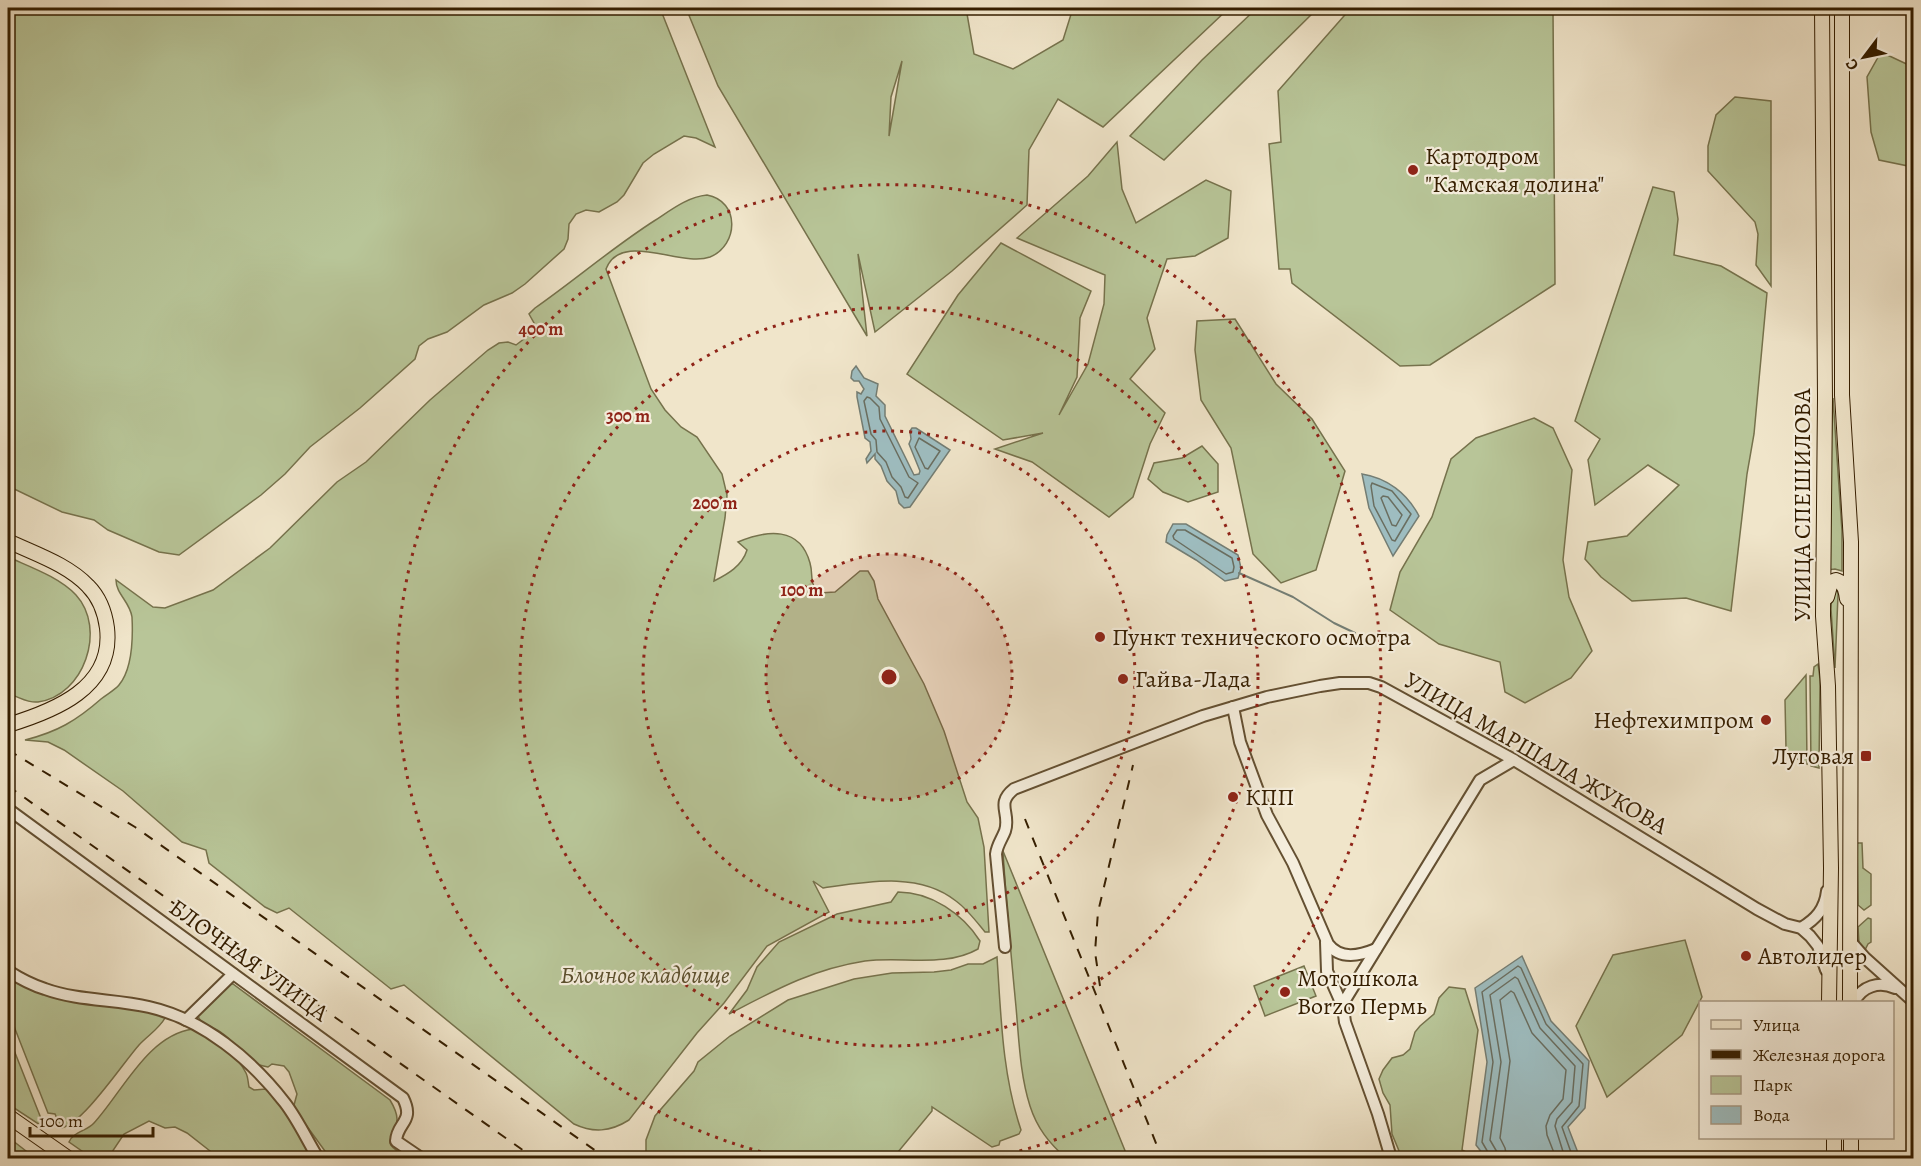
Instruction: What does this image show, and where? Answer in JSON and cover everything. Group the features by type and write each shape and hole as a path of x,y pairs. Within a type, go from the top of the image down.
{"main road":[{"name":"УЛИЦА СПЕШИЛОВА","path":"1822,8 1825,386 1823,616 1828,686 1831,868 1829,1001"},
{"name":"УЛИЦА СПЕШИЛОВА","path":"1842,8 1842,395 1851,542 1852,1001"},
{"path":"8,542 58,564 88,586 104,614 107,637 107,648 100,668 87,686 62,705 13,723"},
{"path":"1823,616 1829,587 1831,582 1836,580 1844,586 1851,618"},
{"path":"8,1116 68,1158"},
{"path":"1834,1139 1834,1158"},
{"path":"1851,1139 1851,1158"}],"street":[{"name":"УЛИЦА МАРШАЛА ЖУКОВА","path":"1005,947 996,854 997,845 1005,830 1004,801 1014,789 1203,716 1267,697 1340,683 1369,683 1381,687 1514,760 1757,909 1785,924 1801,928"},
{"path":"1233,707 1240,742 1267,815 1293,863 1326,939 1334,950 1346,955 1361,955 1376,949"},
{"path":"1343,1007 1352,985 1480,780 1514,760"},
{"name":"БЛОЧНАЯ УЛИЦА","path":"8,809 403,1098 406,1104 406,1121 395,1139 421,1158"},
{"path":"1829,1001 1824,958 1818,946 1801,928 1812,922 1821,912 1831,868"},
{"path":"1326,939 1327,970 1343,1007 1345,1022 1391,1158"},
{"path":"1851,942 1865,958 1914,1002"},
{"path":"8,971 54,992 148,1006 186,1020 224,1042 273,1089 292,1114 318,1158"},
{"path":"186,1020 233,974"},
{"path":"1853,1001 1863,989 1872,986 1888,985 1903,993"}],"green space":[{"path":"8,8 660,8 715,147 696,138 684,136 654,154 643,163 624,195 617,202 599,212 586,210 576,214 569,224 568,239 564,249 525,284 512,293 484,305 447,332 428,339 419,346 415,359 360,408 310,447 261,495 179,555 159,552 108,530 94,520 62,512 8,486"},
{"path":"686,8 966,8 974,54 1013,69 1063,40 1073,8 1229,8 1103,127 1058,99 1029,150 1027,205 952,271 875,332 858,254 867,336 718,86","holes":["902,61 889,136 891,97"]},
{"path":"1257,8 1318,8 1164,160 1130,136 1202,60"},
{"name":"Картодром \"Камская долина\"","path":"1351,8 1550,8 1553,11 1555,284 1430,365 1400,366 1292,283 1290,269 1279,269 1269,144 1281,142 1278,91"},
{"path":"1881,52 1913,67 1913,167 1879,160 1871,132 1867,77"},
{"path":"1735,97 1771,101 1771,286 1756,265 1758,234 1755,222 1708,171 1708,146 1716,115"},
{"path":"1117,142 1122,189 1136,223 1206,180 1231,191 1228,238 1195,256 1167,259 1147,318 1155,349 1130,379 1165,413 1150,444 1133,497 1109,517 1032,462 995,449 1043,433 1003,440 907,374 958,295 1001,243 1091,291 1080,318 1077,377 1059,415 1088,364 1104,304 1105,275 1017,238 1088,176"},
{"path":"1653,187 1674,192 1678,219 1674,255 1721,266 1767,293 1754,434 1731,611 1686,598 1632,601 1601,577 1585,559 1588,542 1627,536 1679,485 1648,465 1595,505 1588,460 1600,439 1575,421"},
{"name":"Блочное кладбище","path":"707,195 718,199 730,214 732,224 730,234 720,251 710,257 698,259 653,252 624,252 614,258 606,269 651,389 665,410 681,427 697,437 722,474 727,495 714,581 742,561 747,550 738,542 771,534 781,534 799,542 810,563 812,582 819,593 835,592 860,571 868,571 874,581 878,599 924,684 944,731 967,802 978,818 984,847 989,932 985,932 968,911 956,901 926,885 891,881 823,888 813,881 829,912 767,946 629,1120 615,1127 595,1130 574,1124 404,985 391,989 289,908 277,913 265,907 209,863 206,850 182,842 123,791 64,750 48,742 25,740 57,729 74,720 115,689 124,678 130,661 132,617 129,607 118,590 116,580 153,607 165,608 213,590 270,548 337,482 366,462 430,400 488,350 499,343 508,342 516,345 533,332 534,323 529,314 535,308 623,242 667,213 686,201"},
{"path":"1235,319 1276,384 1312,419 1345,471 1316,570 1281,583 1253,554 1231,448 1201,400 1195,350 1197,321"},
{"path":"1833,398 1842,531 1842,571 1827,570"},
{"path":"1534,418 1553,428 1572,470 1563,560 1569,597 1592,651 1571,678 1525,703 1505,692 1500,662 1439,644 1390,610 1400,572 1432,517 1451,459 1476,438"},
{"path":"1202,446 1218,464 1218,492 1188,502 1163,492 1148,479 1154,463 1182,458"},
{"path":"8,557 44,573 69,589 85,609 90,625 90,642 86,659 78,674 68,688 54,697 38,702 12,695 8,697"},
{"path":"1832,591 1838,592 1835,668 1831,609"},
{"path":"1818,664 1820,679 1819,768 1811,766 1810,676 1813,676 1814,667"},
{"path":"1806,675 1807,764 1790,755 1786,748 1785,700"},
{"path":"1857,843 1862,843 1863,868 1871,874 1871,905 1864,910 1858,905"},
{"path":"1003,851 1128,1158 1066,1158 1044,1135 1033,1114 1020,1057"},
{"path":"898,892 922,896 945,906 973,931 980,941 978,949 965,955 938,960 865,961 828,969 795,981 729,1014 747,990 757,967 779,942 837,914 891,902"},
{"path":"1868,918 1871,919 1871,942 1864,952 1859,944 1858,927"},
{"path":"1685,940 1702,997 1682,1035 1607,1097 1576,1026 1613,955"},
{"path":"997,957 1003,1044 1010,1088 1021,1130 1019,1134 1000,1141 999,1145 992,1147 932,1107 932,1111 893,1158 646,1158 646,1140 655,1116 694,1071 698,1062 730,1036 788,1000 854,979 892,973 951,970 968,964 983,964"},
{"name":"Мотошкола Borzo Пермь","path":"1304,966 1316,996 1265,1016 1254,986"},
{"path":"8,976 162,1013 165,1018 160,1026 139,1045 91,1105 70,1124 61,1128 55,1114 48,1113 8,1011"},
{"path":"229,984 233,984 390,1100 396,1111 397,1119 390,1144 409,1158 330,1158 298,1114 294,1105 297,1094 289,1072 284,1066 272,1064 268,1067 256,1063 226,1036 203,1023 198,1017 197,1013"},
{"path":"1449,987 1465,989 1478,1030 1462,1150 1478,1158 1402,1158 1392,1134 1390,1105 1379,1079 1392,1058 1403,1055 1410,1049 1415,1032 1434,1014 1439,998"},
{"path":"193,1029 216,1041 237,1059 246,1073 249,1087 254,1090 266,1089 273,1096 292,1122 312,1158 216,1158 187,1133 175,1127 165,1128 149,1121 124,1134 108,1158 92,1158 69,1142 94,1123 150,1053 177,1033"},
{"path":"8,1035 42,1121 40,1125 8,1104"},
{"path":"8,1137 35,1158 8,1158"}],"water":[{"path":"856,366 864,378 878,384 876,396 885,405 885,416 914,475 919,474 920,471 909,444 912,428 916,428 950,450 910,507 904,508 899,503 896,491 887,481 881,466 875,459 875,454 867,463 866,459 871,451 870,442 865,438 857,397 857,392 861,394 864,389 859,381 851,378"},
{"path":"1362,474 1380,479 1395,488 1409,500 1419,516 1393,556 1369,508"},
{"path":"1173,524 1186,524 1238,555 1241,568 1238,578 1225,581 1166,542"},
{"path":"1522,956 1551,1021 1589,1061 1585,1108 1568,1127 1580,1158 1486,1158 1476,1145 1487,1062 1475,988"}],"waterway":[{"path":"1239,573 1293,597 1334,623 1355,633"}],"railway":[{"path":"8,750 135,827 606,1158"},
{"path":"1100,986 1095,952 1098,912 1133,765"},
{"path":"8,786 534,1158"},
{"path":"1025,819 1162,1158"}],"place":[{"name":"Картодром \"Камская долина\"","path":"1413,170"},
{"name":"Пункт технического осмотра","path":"1100,637"},
{"name":"Гайва-Лада","path":"1123,679"},
{"name":"Нефтехимпром","path":"1766,720"},
{"name":"Луговая","path":"1866,756"},
{"name":"КПП","path":"1233,797"},
{"name":"Автолидер","path":"1746,956"},
{"name":"Мотошкола Borzo Пермь","path":"1285,992"}]}
